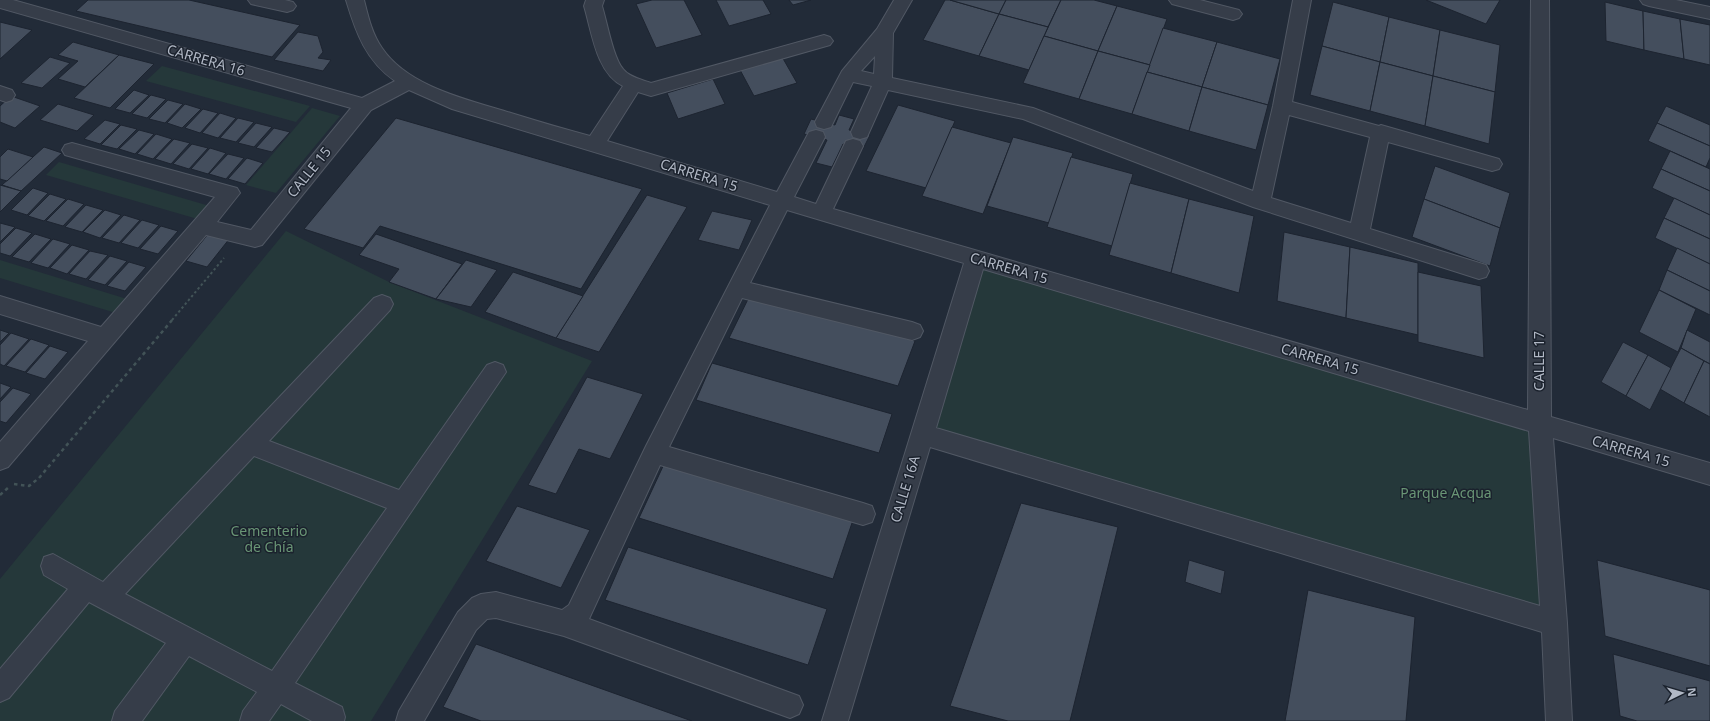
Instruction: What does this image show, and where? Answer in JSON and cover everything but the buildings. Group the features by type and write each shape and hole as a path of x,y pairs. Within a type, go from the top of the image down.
{"street":[{"path":"257,0 287,6"},
{"name":"CARRERA 15","path":"356,0 368,39 383,62 409,82 432,94 459,104 782,200 821,213 1710,474"},
{"path":"613,0 594,3 608,54 617,74 634,84 651,90 824,41"},
{"path":"564,623 578,614 654,453 737,288 752,254 820,130 848,75 884,33 903,0"},
{"path":"1178,0 1233,14"},
{"path":"1260,202 1282,106 1302,0"},
{"name":"CALLE 17","path":"1540,0 1540,424 1554,623 1559,721"},
{"path":"1649,0 1710,13"},
{"name":"CARRERA 16","path":"0,2 364,105"},
{"path":"821,213 883,82 884,33"},
{"path":"848,75 1026,113 1260,202 1479,271"},
{"path":"364,105 409,82"},
{"path":"595,144 634,84"},
{"name":"CALLE 15","path":"249,238 364,105"},
{"path":"1282,106 1381,132 1492,164"},
{"path":"1358,233 1381,132"},
{"path":"0,459 230,193 72,150"},
{"path":"203,226 249,238"},
{"name":"CALLE 16A","path":"834,721 976,258"},
{"path":"737,288 912,331"},
{"path":"0,689 96,591 182,517 382,304"},
{"path":"0,305 104,337"},
{"path":"253,721 494,372"},
{"path":"922,434 1554,623"},
{"path":"250,444 404,503"},
{"path":"654,453 863,514"},
{"path":"53,566 185,640 332,717"},
{"path":"409,721 467,621 481,607 496,605 564,623 790,705"},
{"path":"124,721 185,640"}],"path":[{"path":"0,495 13,484 29,486 39,478 249,238"}],"green space":[{"path":"162,66 310,106 296,122 146,81"},
{"path":"312,108 340,116 276,193 246,185"},
{"path":"59,162 213,207 201,220 46,175"},
{"name":"Cementerio de Chía","path":"286,231 389,282 592,361 371,721 0,721 0,579"},
{"name":"Parque Acqua","path":"976,258 1540,424 1554,623 922,434"},
{"path":"0,260 127,299 116,313 0,278"}]}
